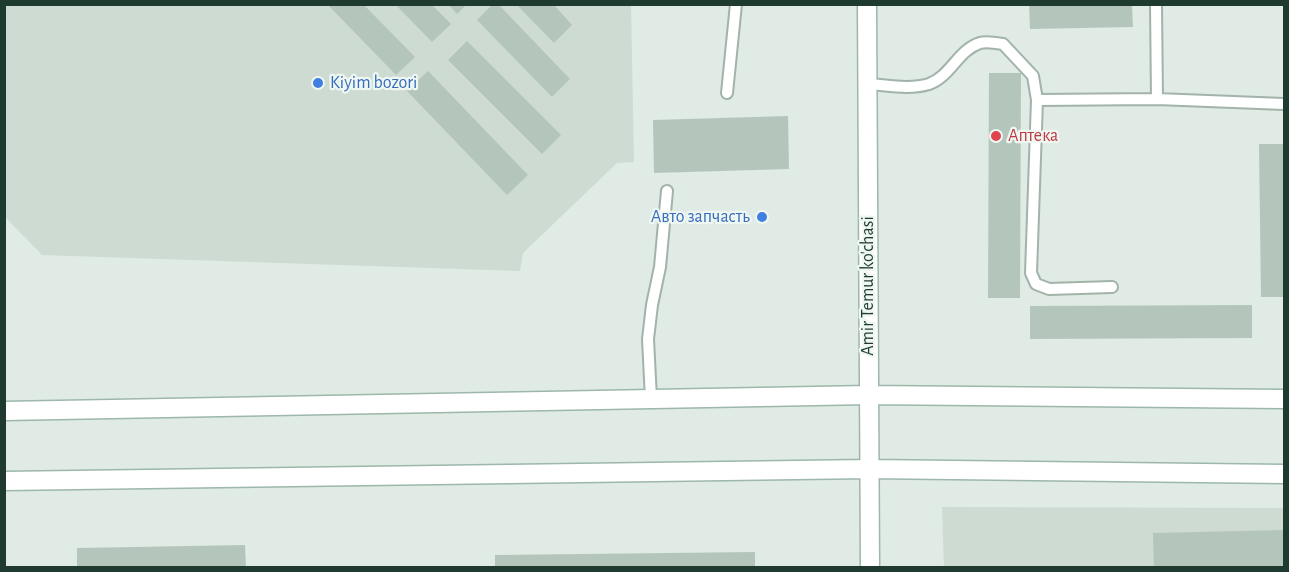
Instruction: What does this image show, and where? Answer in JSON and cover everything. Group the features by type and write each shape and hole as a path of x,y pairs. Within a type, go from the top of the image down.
{"street":[{"name":"Amir Temur ko'chasi","path":"867,4 870,567"},
{"path":"4,411 869,395 1284,399"},
{"path":"4,481 869,469 1284,474"}],"lane":[{"path":"728,93 736,4"},
{"path":"1156,4 1157,99"},
{"path":"867,84 910,87 930,84 948,71 963,54 980,43 1004,44 1033,76 1037,100 1031,273 1036,284 1050,289 1112,287"},
{"path":"1037,100 1157,99 1284,104"},
{"path":"651,399 648,339 660,267 667,191"}],"shaded area":[{"name":"Kiyim bozori","path":"5,5 631,5 634,162 617,163 523,253 520,271 42,255 5,217"},
{"path":"942,507 1284,508 1284,567 944,567"}],"building":[{"path":"327,4 363,4 415,57 396,75"},
{"path":"395,4 431,4 451,24 432,42"},
{"path":"448,4 467,4 457,14"},
{"path":"493,4 498,4 570,79 552,97 477,20"},
{"path":"516,4 553,4 572,25 554,43"},
{"path":"1029,4 1132,4 1133,27 1030,29"},
{"path":"467,41 561,135 542,154 448,60"},
{"path":"428,71 528,175 507,195 407,91"},
{"path":"989,73 1021,73 1020,298 988,298"},
{"path":"788,116 789,169 654,173 653,120"},
{"path":"1259,144 1284,144 1284,297 1261,297"},
{"path":"1252,305 1252,338 1030,339 1030,306"},
{"path":"1284,530 1284,568 1154,568 1153,533"},
{"path":"245,545 246,568 77,568 77,548"},
{"path":"755,552 755,568 495,568 495,555"}],"place":[{"name":"Kiyim bozori","path":"318,83"},
{"name":"Аптека","path":"996,136"},
{"name":"Авто запчасть","path":"762,217"}]}
